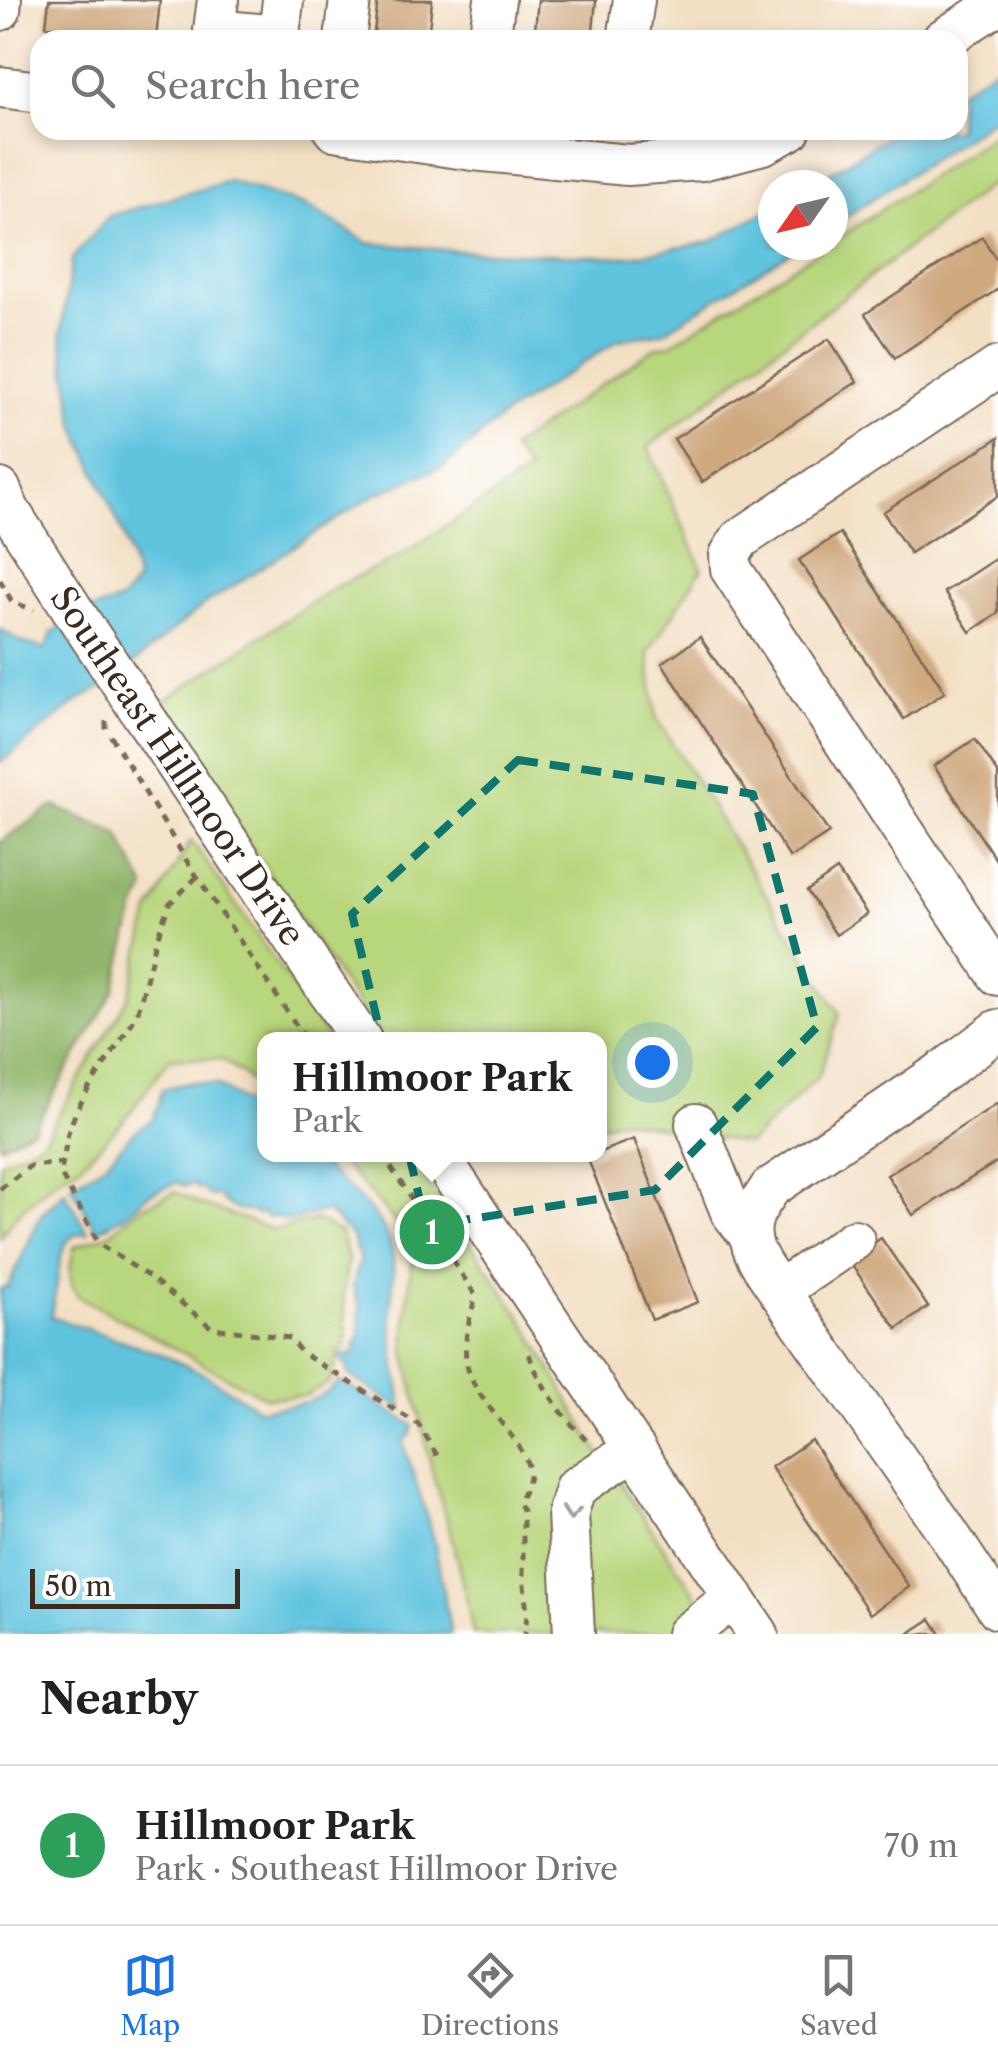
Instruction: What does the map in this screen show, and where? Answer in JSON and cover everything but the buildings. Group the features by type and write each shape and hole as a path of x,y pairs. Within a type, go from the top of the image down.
{"street":[{"path":"0,10 1,0"},
{"path":"214,30 218,0"},
{"path":"280,30 283,0"},
{"path":"347,30 350,0"},
{"path":"490,30 495,0"},
{"path":"630,30 634,0"},
{"path":"958,30 998,4"},
{"path":"0,87 30,91"},
{"path":"475,140 612,146 628,165 702,160 770,140"},
{"path":"998,368 740,539 730,554 731,569 998,974"},
{"name":"Southeast Hillmoor Drive","path":"0,489 57,613 355,1032"},
{"path":"998,1030 770,1188 753,1217 750,1237 754,1254 998,1609"},
{"path":"696,1124 732,1212 750,1237"},
{"path":"443,1162 758,1634"},
{"path":"779,1291 854,1240"},
{"path":"574,1634 568,1512 575,1488 635,1448"},
{"path":"687,1634 734,1597"}],"path":[{"path":"0,580 12,602 57,613"},
{"path":"113,696 106,728 197,877 301,1032"},
{"path":"197,877 169,904 137,1015 80,1102 68,1133 62,1178 99,1244 151,1278 212,1328 289,1338 302,1352 418,1424 438,1457"},
{"path":"387,1162 476,1296 466,1335 469,1375 522,1450 526,1462 529,1474 519,1504 523,1511 523,1591 527,1613 524,1634"},
{"path":"0,1189 30,1166 62,1163"}],"highlighted area":[{"path":"518,760 753,794 817,1027 655,1190 426,1226 352,914"}],"green space":[{"path":"998,132 998,179 648,447 702,569 648,653 656,717 840,1014 819,1076 748,1144 621,1119 607,1123 607,1032 375,1032 157,706 335,587 398,558 529,471 511,448 654,348 671,344 804,260 848,260 848,232"},
{"path":"54,806 118,833 146,889 135,910 114,991 33,1129 0,1146 0,842"},
{"path":"191,840 324,1032 257,1032 257,1086 222,1059 170,1058 122,1123 79,1166 52,1182 17,1214 0,1238 0,1162 43,1141 129,996 150,912"},
{"path":"341,1162 414,1162 525,1323 590,1438 722,1634 473,1634 405,1350 413,1258 399,1226"},
{"path":"175,1192 274,1230 316,1220 340,1233 348,1258 343,1296 347,1342 338,1353 330,1382 305,1396 266,1398 78,1296 71,1278 74,1247 109,1234 140,1208"}],"water":[{"path":"998,66 998,115 968,135 968,85"},
{"path":"882,140 960,140 848,215 848,170 835,170"},
{"path":"229,181 309,207 368,243 459,251 625,257 710,242 758,215 758,260 777,260 663,332 618,340 503,416 446,465 374,495 202,606 119,679 79,700 0,763 0,629 21,642 46,649 52,633 76,615 121,601 137,581 123,534 75,425 61,333 72,259 109,216"},
{"path":"193,1082 217,1085 257,1111 257,1162 317,1162 375,1217 389,1240 393,1259 392,1329 403,1410 349,1375 339,1357 345,1353 352,1356 357,1345 360,1306 353,1287 360,1260 352,1236 328,1212 294,1220 269,1218 225,1204 219,1196 208,1195 193,1184 184,1186 178,1182 147,1195 128,1213 97,1231 71,1185 105,1164 132,1134 153,1119 162,1089"},
{"path":"65,1191 88,1233 72,1237 63,1249 51,1317 158,1353 204,1374 260,1410 313,1400 340,1381 413,1425 403,1442 434,1540 451,1634 0,1634 0,1289 8,1287 41,1215"}],"place":[{"name":"Hillmoor Park","path":"432,1232"}]}
